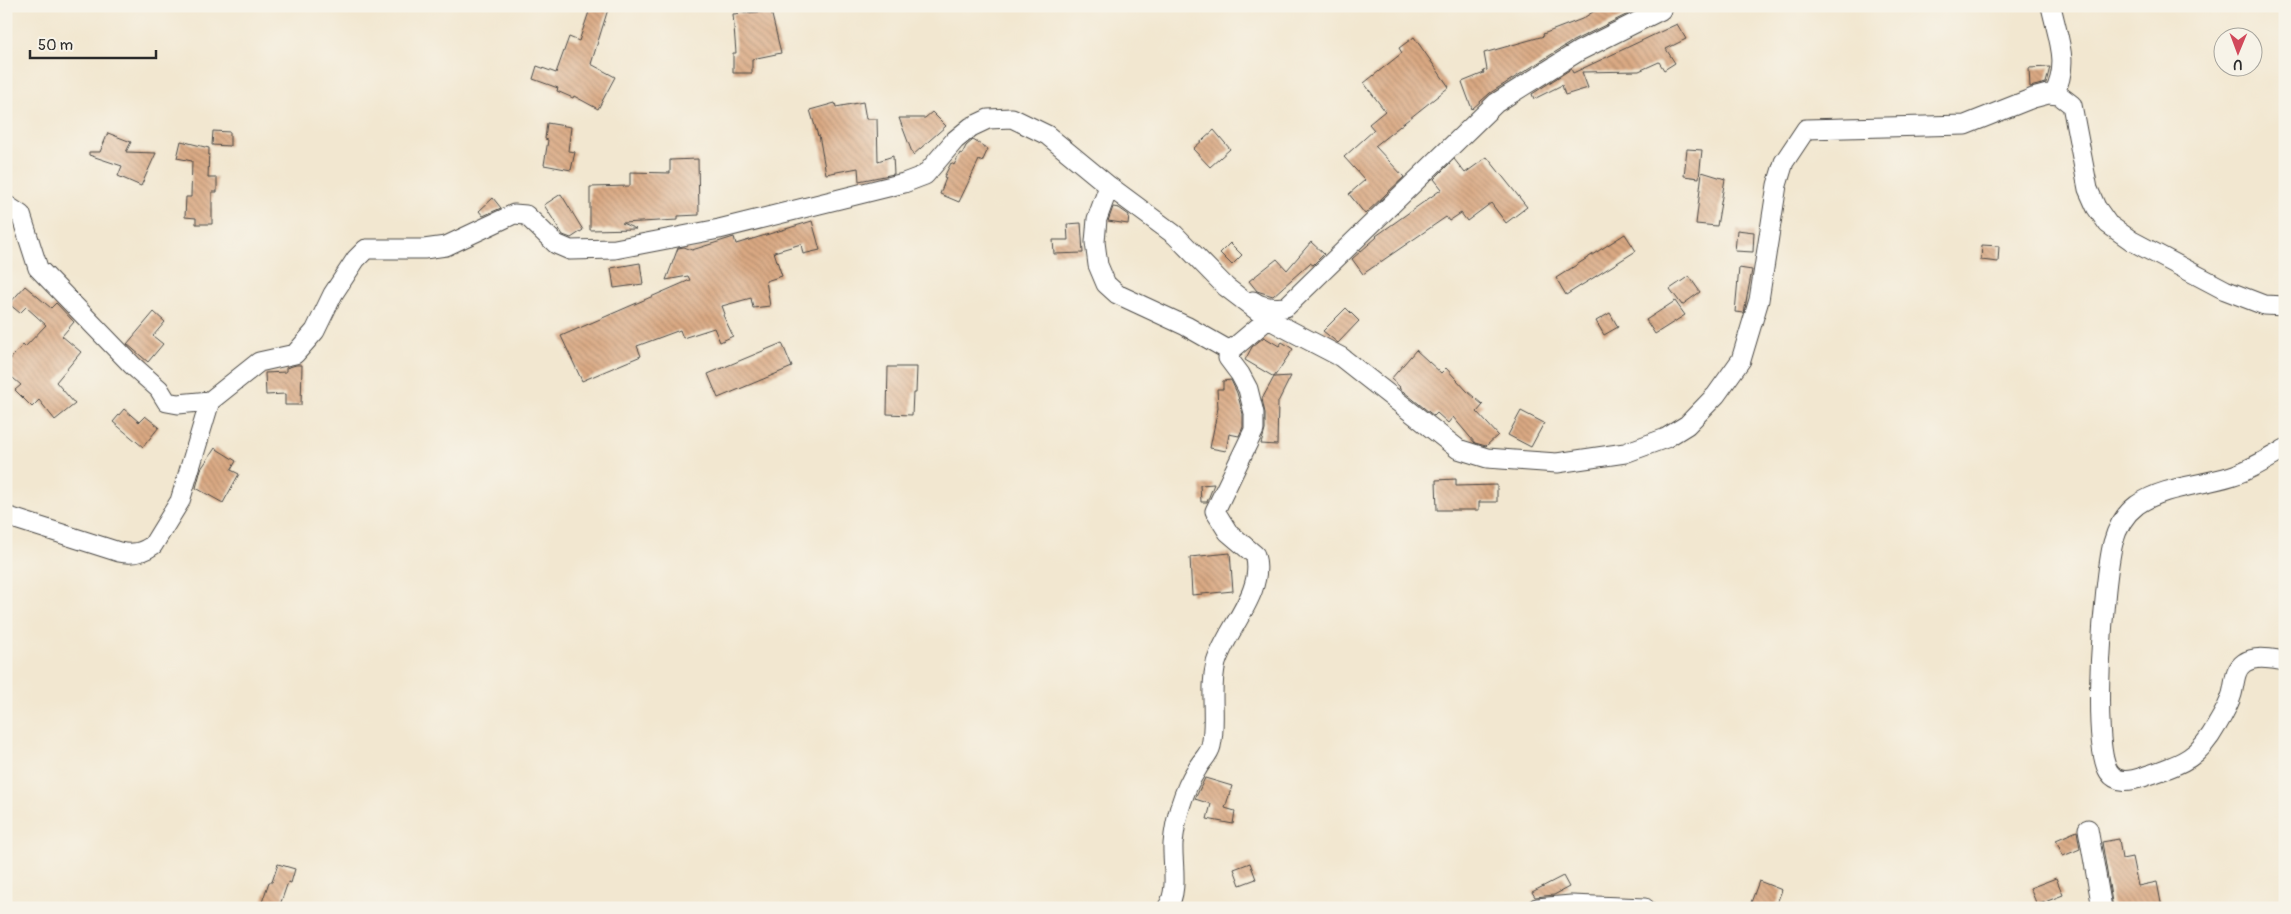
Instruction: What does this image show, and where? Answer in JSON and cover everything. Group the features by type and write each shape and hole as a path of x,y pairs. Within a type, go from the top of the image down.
{"street":[{"path":"2052,6 2064,66 2054,94"},
{"path":"1218,280 1238,288 1258,304 1274,308 1286,307 1496,103 1579,51 1661,10"},
{"path":"6,205 21,215 38,268 132,365 159,389 167,402 178,404 210,401 259,362 295,354 315,330 333,294 356,259 366,249 424,249 446,246 514,214 526,214 556,244 570,250 615,249 719,229 904,183 925,175 955,140 971,127 988,119 1012,118 1047,134 1109,186 1175,235 1218,280 1268,318 1341,357 1458,449 1486,458 1557,463 1625,453 1666,438 1687,426 1716,395 1741,360 1759,300 1777,185 1784,162 1806,129 1965,126 2033,98 2054,94 2069,101 2074,109 2088,189 2108,224 2132,241 2225,290 2264,305 2285,306"},
{"path":"1109,186 1097,220 1095,242 1098,265 1106,284 1117,294 1186,326 1230,351"},
{"path":"1167,908 1172,892 1173,845 1180,809 1196,770 1210,748 1212,686 1217,662 1254,588 1258,572 1255,555 1228,532 1215,511 1254,430 1252,403 1240,374 1228,358 1230,351 1268,318"},
{"path":"6,516 119,552 131,554 148,549 153,545 180,501 210,401"},
{"path":"2285,449 2261,464 2231,476 2194,484 2151,497 2136,506 2124,518 2113,542 2109,563 2100,667 2100,736 2107,770 2115,778 2127,781 2181,763 2193,756 2206,743 2222,716 2231,698 2236,673 2242,664 2251,660 2267,658 2285,661"},
{"path":"2088,829 2102,908"},
{"path":"1536,908 1571,904 1645,908"}],"building":[{"path":"591,6 609,6 591,64 615,77 598,109 574,96 573,98 557,91 558,88 533,79 537,66 556,73 569,37 579,41"},
{"path":"1602,6 1631,6 1634,11 1573,41 1490,93 1472,109 1462,82 1487,70 1484,53 1544,36 1543,34 1582,19"},
{"path":"771,11 781,53 752,59 752,73 733,73 733,53 736,53 733,14"},
{"path":"1677,24 1686,39 1666,49 1675,63 1664,70 1659,62 1639,71 1582,72 1588,88 1565,95 1562,85 1534,99 1532,94 1571,69 1573,73"},
{"path":"1414,37 1449,87 1375,146 1404,177 1365,214 1349,194 1365,180 1344,157 1374,130 1369,124 1385,111 1364,83 1402,53 1399,48"},
{"path":"2050,67 2046,83 2030,87 2029,68"},
{"path":"863,102 866,119 877,119 878,161 893,156 894,174 859,181 858,168 826,174 819,135 810,110 835,103 836,107"},
{"path":"932,112 946,126 913,155 899,118 925,118"},
{"path":"547,123 571,127 568,151 575,152 571,170 544,165 548,140 545,139"},
{"path":"1214,130 1230,149 1210,167 1193,149"},
{"path":"213,131 230,132 230,146 212,145"},
{"path":"108,133 131,142 126,152 156,153 141,186 118,176 122,166 89,155 89,152 100,152"},
{"path":"973,140 988,149 982,162 979,160 959,202 940,194 946,178 944,177 951,163 954,165 960,153 962,154 966,146"},
{"path":"181,141 209,148 208,178 217,178 217,192 212,192 212,224 196,224 196,218 185,217 186,197 191,197 192,161 177,158"},
{"path":"1687,149 1702,150 1699,178 1684,176"},
{"path":"1487,157 1527,207 1506,223 1491,203 1467,221 1461,213 1449,221 1446,217 1363,274 1352,259 1376,236 1442,189 1434,179 1454,159 1465,173"},
{"path":"698,159 699,215 678,216 678,220 622,223 636,229 590,230 590,187 630,186 630,172 670,173 670,160"},
{"path":"1702,172 1725,179 1717,226 1696,224"},
{"path":"561,194 583,230 571,238 563,235 544,205"},
{"path":"493,198 501,208 483,216 479,211"},
{"path":"1113,207 1119,208 1129,215 1128,224 1108,221"},
{"path":"812,221 820,250 803,254 801,244 774,252 782,276 766,281 770,306 753,308 751,298 722,306 725,314 723,315 733,336 720,342 714,328 683,338 680,330 637,346 641,356 582,381 561,336 690,280 688,276 666,280 678,248 684,247 692,250 734,237 736,244"},
{"path":"1081,223 1083,253 1054,254 1053,240 1068,240 1067,224"},
{"path":"1737,230 1754,232 1753,252 1735,251"},
{"path":"1625,234 1636,251 1566,295 1556,278"},
{"path":"1311,242 1324,254 1313,265 1310,263 1273,296 1257,291 1249,281 1277,259 1287,270"},
{"path":"1230,243 1242,255 1232,265 1220,253"},
{"path":"1982,245 1999,246 1998,262 1981,260"},
{"path":"640,263 643,284 614,288 611,268"},
{"path":"1739,268 1752,270 1744,313 1735,312"},
{"path":"1689,276 1700,292 1682,305 1670,289"},
{"path":"25,286 51,308 56,303 74,322 62,336 81,352 56,382 75,404 55,420 39,400 32,407 15,390 21,385 6,372 6,364 23,345 25,347 46,325 26,307 20,313 9,304"},
{"path":"1675,301 1685,315 1655,334 1646,320"},
{"path":"1346,308 1359,321 1338,343 1323,331"},
{"path":"154,312 165,322 153,336 163,344 148,362 127,344"},
{"path":"1610,313 1618,327 1604,335 1596,321"},
{"path":"1264,337 1279,346 1282,342 1293,349 1274,377 1245,360 1252,347"},
{"path":"782,343 792,367 718,398 708,374"},
{"path":"1416,350 1441,373 1446,368 1483,405 1477,412 1498,435 1486,446 1475,443 1453,417 1448,423 1437,413 1434,416 1399,388 1391,379"},
{"path":"302,365 301,405 285,405 285,394 266,395 265,373 286,372 286,368"},
{"path":"888,367 917,367 916,393 913,393 912,415 887,414"},
{"path":"1291,376 1278,402 1277,445 1261,444 1265,430 1265,413 1262,399 1274,377"},
{"path":"1231,380 1243,414 1243,427 1239,436 1229,434 1226,451 1210,448 1218,408 1217,389 1223,389 1223,381"},
{"path":"124,409 139,422 145,416 159,427 143,447 113,422"},
{"path":"1521,411 1544,423 1531,447 1508,435"},
{"path":"215,448 236,461 231,470 239,474 223,503 196,488 201,469"},
{"path":"1456,479 1456,486 1497,485 1497,502 1479,502 1479,510 1437,510 1436,480"},
{"path":"1214,484 1207,502 1201,502 1200,485"},
{"path":"1230,553 1233,591 1192,595 1190,557"},
{"path":"1205,778 1232,786 1225,808 1235,811 1233,824 1207,819 1211,804 1195,799"},
{"path":"2077,831 2080,849 2063,856 2056,840"},
{"path":"2119,839 2122,859 2132,857 2138,886 2157,882 2162,908 2113,908 2102,842"},
{"path":"1250,863 1256,879 1240,885 1234,869"},
{"path":"278,864 295,869 291,883 288,882 279,908 260,908 269,882 272,882"},
{"path":"1563,876 1569,887 1554,895 1535,897 1532,892"},
{"path":"2056,878 2063,895 2037,905 2030,888"},
{"path":"1759,881 1782,890 1775,908 1749,908"}]}
